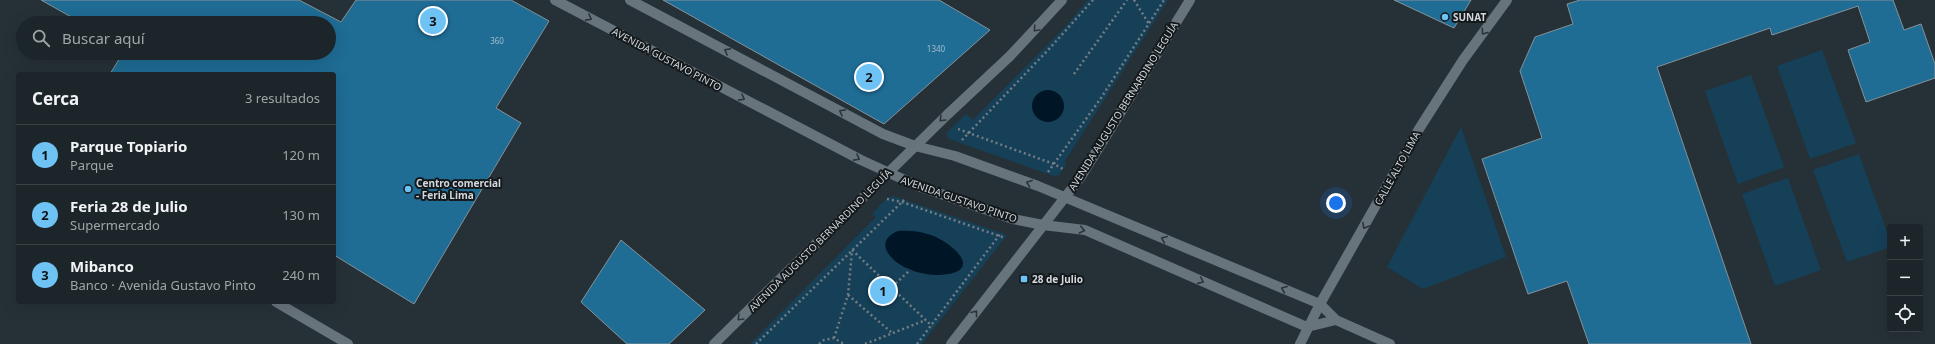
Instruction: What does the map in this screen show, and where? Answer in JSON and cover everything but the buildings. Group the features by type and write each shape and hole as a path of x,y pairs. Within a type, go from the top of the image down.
{"main road":[{"name":"AVENIDA GUSTAVO PINTO","path":"555,0 888,173 918,186 1013,219 1043,225 1085,230 1307,327"},
{"path":"630,0 883,134 915,146 955,156 1065,197 1320,304 1336,320 1390,344"},
{"name":"AVENIDA AUGUSTO BERNARDINO LEGUÍA","path":"714,344 915,146 1010,56 1062,0"},
{"name":"AVENIDA AUGUSTO BERNARDINO LEGUÍA","path":"951,344 1080,178 1190,0"},
{"name":"CALLE ALTO LIMA","path":"1300,344 1307,327 1419,129 1463,60 1507,0"},
{"path":"279,304 348,344"},
{"path":"1307,327 1336,320"}],"path":[{"path":"959,143 1093,0"},
{"path":"1074,74 1127,0"},
{"path":"1134,0 1149,24"},
{"path":"1047,174 1101,98 1164,0"},
{"path":"952,127 1064,169"},
{"path":"886,199 903,201 1005,238"},
{"path":"756,344 903,201"},
{"path":"917,344 1000,235"},
{"path":"852,250 932,326"},
{"path":"834,338 848,295 852,250"},
{"path":"892,287 910,270"},
{"path":"848,295 891,332"},
{"path":"865,344 891,332 926,320"},
{"path":"819,344 834,338 844,344"}],"shaded area":[{"path":"1088,0 1168,0 1065,161 1066,165 1059,175 1054,176 949,139 946,133 966,114 973,120 1065,27"},
{"path":"1822,50 1856,143 1810,159 1777,66"},
{"path":"1751,75 1784,167 1738,184 1705,91"},
{"path":"1048,90 1054,91 1061,97 1064,106 1063,112 1057,119 1048,122 1042,121 1035,115 1032,106 1033,100 1039,93"},
{"path":"1461,127 1506,257 1423,289 1387,267"},
{"path":"1859,154 1887,232 1887,248 1847,262 1813,170"},
{"path":"1788,178 1821,270 1775,286 1742,194"},
{"path":"893,196 1007,235 922,344 750,344 876,217 872,214 886,199"},
{"path":"898,231 919,232 940,239 956,251 961,258 963,264 961,269 953,273 935,275 920,273 902,266 891,257 885,246 886,241 890,236"}],"place":[{"name":"SUNAT","path":"1445,17"},
{"name":"Mibanco","path":"433,21"},
{"name":"Feria 28 de Julio","path":"869,77"},
{"name":"Centro comercial - Feria Lima","path":"408,189"},
{"name":"28 de Julio","path":"1024,279"},
{"name":"Parque Topiario","path":"883,291"}]}
